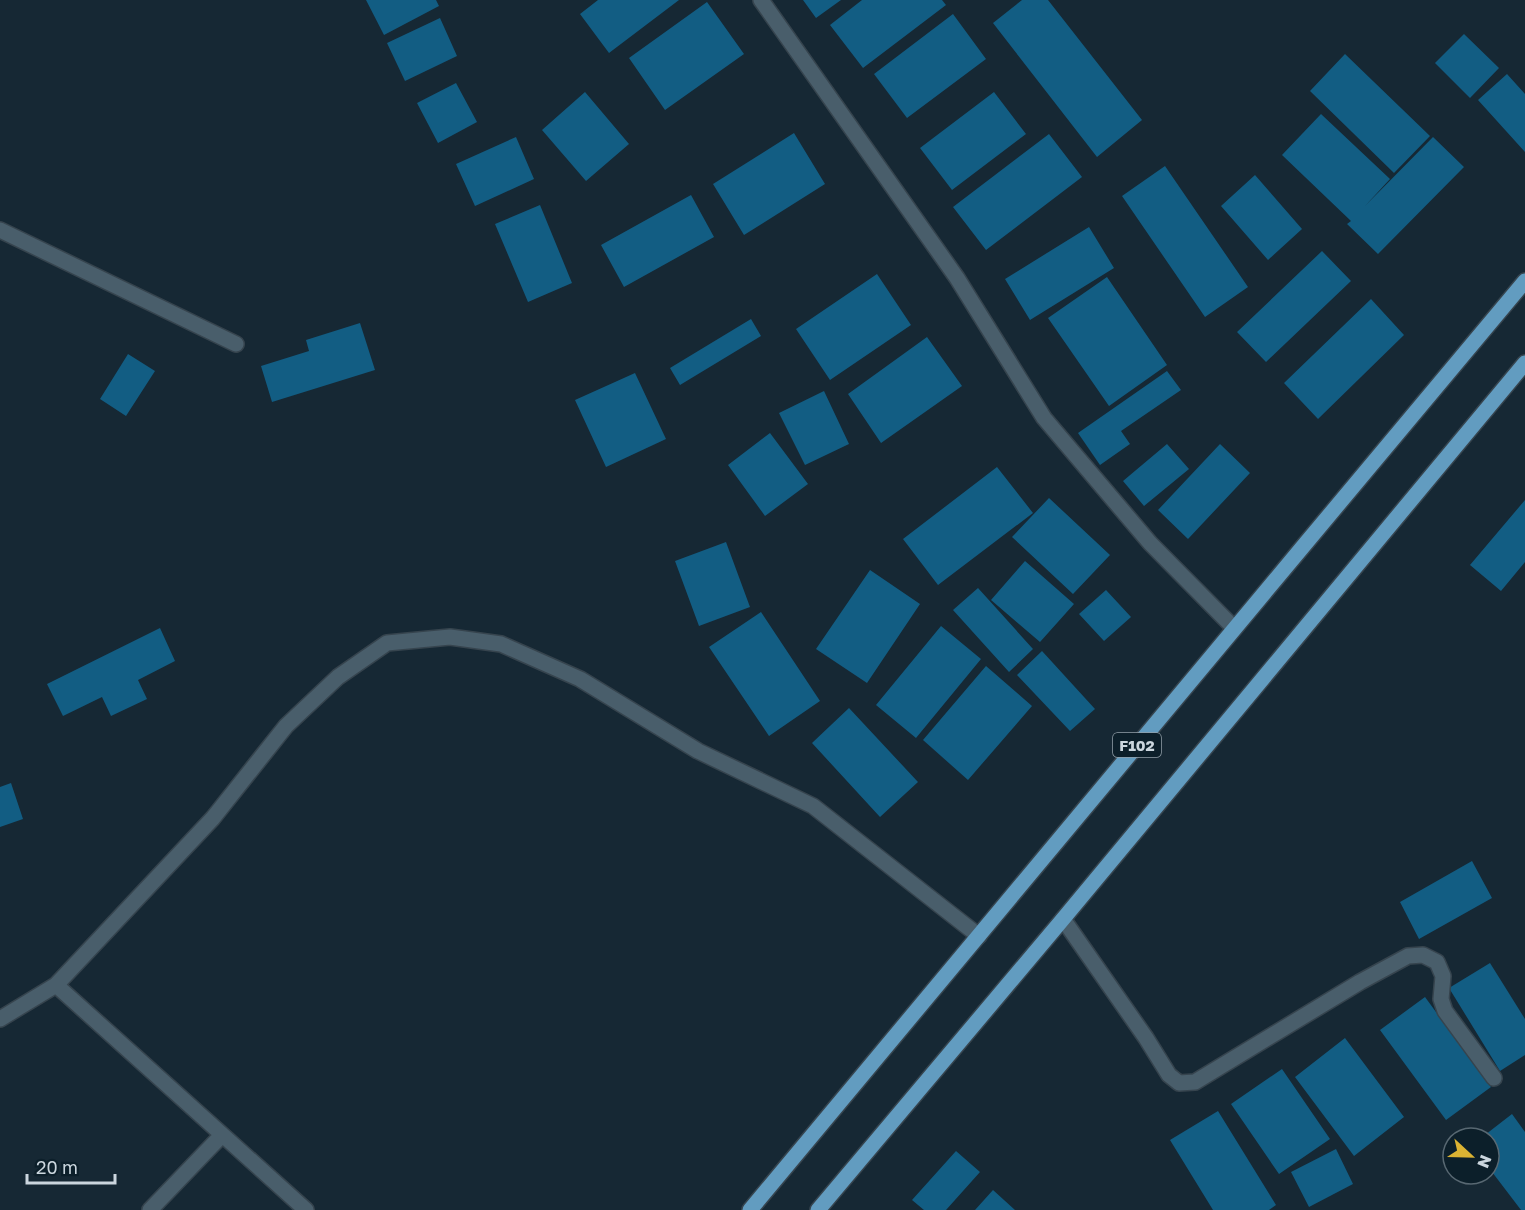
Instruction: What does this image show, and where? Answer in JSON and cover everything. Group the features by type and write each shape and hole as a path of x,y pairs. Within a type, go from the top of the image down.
{"main road":[{"name":"F102","path":"750,1210 1525,281"},
{"path":"818,1210 1525,363"}],"street":[{"path":"761,0 957,278 1044,418 1150,543 1234,628"},
{"path":"0,230 236,344"},
{"path":"0,1019 56,985 213,818 286,726 338,676 387,643 450,638 501,644 580,679 698,750 813,806 979,936"},
{"path":"1063,919 1169,1075 1179,1083 1195,1082 1360,982 1408,956 1424,955 1437,962 1443,976 1441,999 1445,1011 1494,1078"},
{"path":"56,985 306,1210"},
{"path":"150,1210 222,1135"}],"building":[{"path":"366,0 436,0 439,6 384,35"},
{"path":"598,0 679,0 609,53 580,14"},
{"path":"803,0 841,0 816,18"},
{"path":"862,0 942,0 946,5 863,68 830,25"},
{"path":"1022,0 1048,0 1142,120 1097,157 993,23"},
{"path":"707,2 744,54 665,110 629,58"},
{"path":"953,14 986,59 907,118 874,74"},
{"path":"440,18 457,56 405,81 387,43"},
{"path":"1464,34 1499,68 1470,98 1435,63"},
{"path":"1345,54 1430,136 1394,173 1310,91"},
{"path":"1507,74 1525,94 1525,152 1478,100"},
{"path":"456,83 477,122 438,143 417,103"},
{"path":"585,92 629,144 586,181 542,130"},
{"path":"994,92 1026,134 952,190 920,148"},
{"path":"1321,114 1390,179 1365,206 1433,137 1464,167 1378,254 1347,224 1351,221 1282,155"},
{"path":"794,133 825,184 744,235 713,184"},
{"path":"1049,134 1082,177 986,250 953,207"},
{"path":"516,137 534,179 475,206 456,164"},
{"path":"1165,166 1248,287 1205,317 1122,196"},
{"path":"1255,175 1302,229 1268,260 1221,206"},
{"path":"691,195 714,237 624,287 601,245"},
{"path":"540,205 572,283 528,302 495,224"},
{"path":"1089,227 1114,268 1030,320 1005,279"},
{"path":"1322,251 1351,281 1266,362 1237,332"},
{"path":"877,274 911,325 830,380 796,329"},
{"path":"1107,277 1167,365 1109,406 1048,318"},
{"path":"1371,299 1404,335 1318,419 1284,383"},
{"path":"751,319 761,336 680,385 670,368"},
{"path":"360,323 375,370 272,402 261,366 309,351 306,340"},
{"path":"927,337 962,386 881,443 848,394"},
{"path":"128,354 155,371 126,416 100,399"},
{"path":"1167,371 1181,390 1121,431 1130,444 1100,465 1078,433"},
{"path":"635,373 666,439 606,467 575,400"},
{"path":"824,391 849,444 805,465 779,413"},
{"path":"770,433 808,484 765,516 728,465"},
{"path":"1167,444 1189,469 1144,506 1123,481"},
{"path":"1220,444 1250,473 1188,539 1158,510"},
{"path":"997,467 1033,513 938,585 903,539"},
{"path":"1049,498 1110,555 1073,594 1012,537"},
{"path":"1525,500 1525,562 1501,591 1470,565"},
{"path":"726,542 750,607 699,626 675,561"},
{"path":"1025,561 1074,604 1040,642 991,600"},
{"path":"870,570 920,604 867,683 816,649"},
{"path":"978,588 1033,649 1009,672 953,610"},
{"path":"1106,590 1131,617 1104,641 1079,614"},
{"path":"761,612 820,701 769,736 709,647"},
{"path":"941,626 981,659 916,738 876,705"},
{"path":"160,628 175,661 138,680 147,699 111,716 102,697 63,716 47,684"},
{"path":"1042,651 1095,709 1070,731 1017,675"},
{"path":"986,666 1032,706 968,780 923,740"},
{"path":"849,708 918,782 880,817 812,743"},
{"path":"11,783 23,819 0,827 0,787"},
{"path":"1472,861 1492,898 1419,939 1400,902"},
{"path":"1490,963 1525,1019 1525,1055 1500,1071 1449,988"},
{"path":"1425,997 1491,1087 1446,1120 1380,1030"},
{"path":"1345,1038 1404,1117 1354,1156 1295,1077"},
{"path":"1282,1069 1330,1139 1279,1174 1231,1104"},
{"path":"1218,1111 1276,1205 1269,1210 1213,1210 1170,1140"},
{"path":"1512,1114 1525,1132 1525,1210 1521,1210 1501,1184 1501,1126 1496,1126"},
{"path":"1336,1149 1353,1184 1309,1207 1291,1172"},
{"path":"956,1151 980,1172 946,1210 924,1210 912,1200"},
{"path":"993,1190 1015,1210 975,1210"}]}
